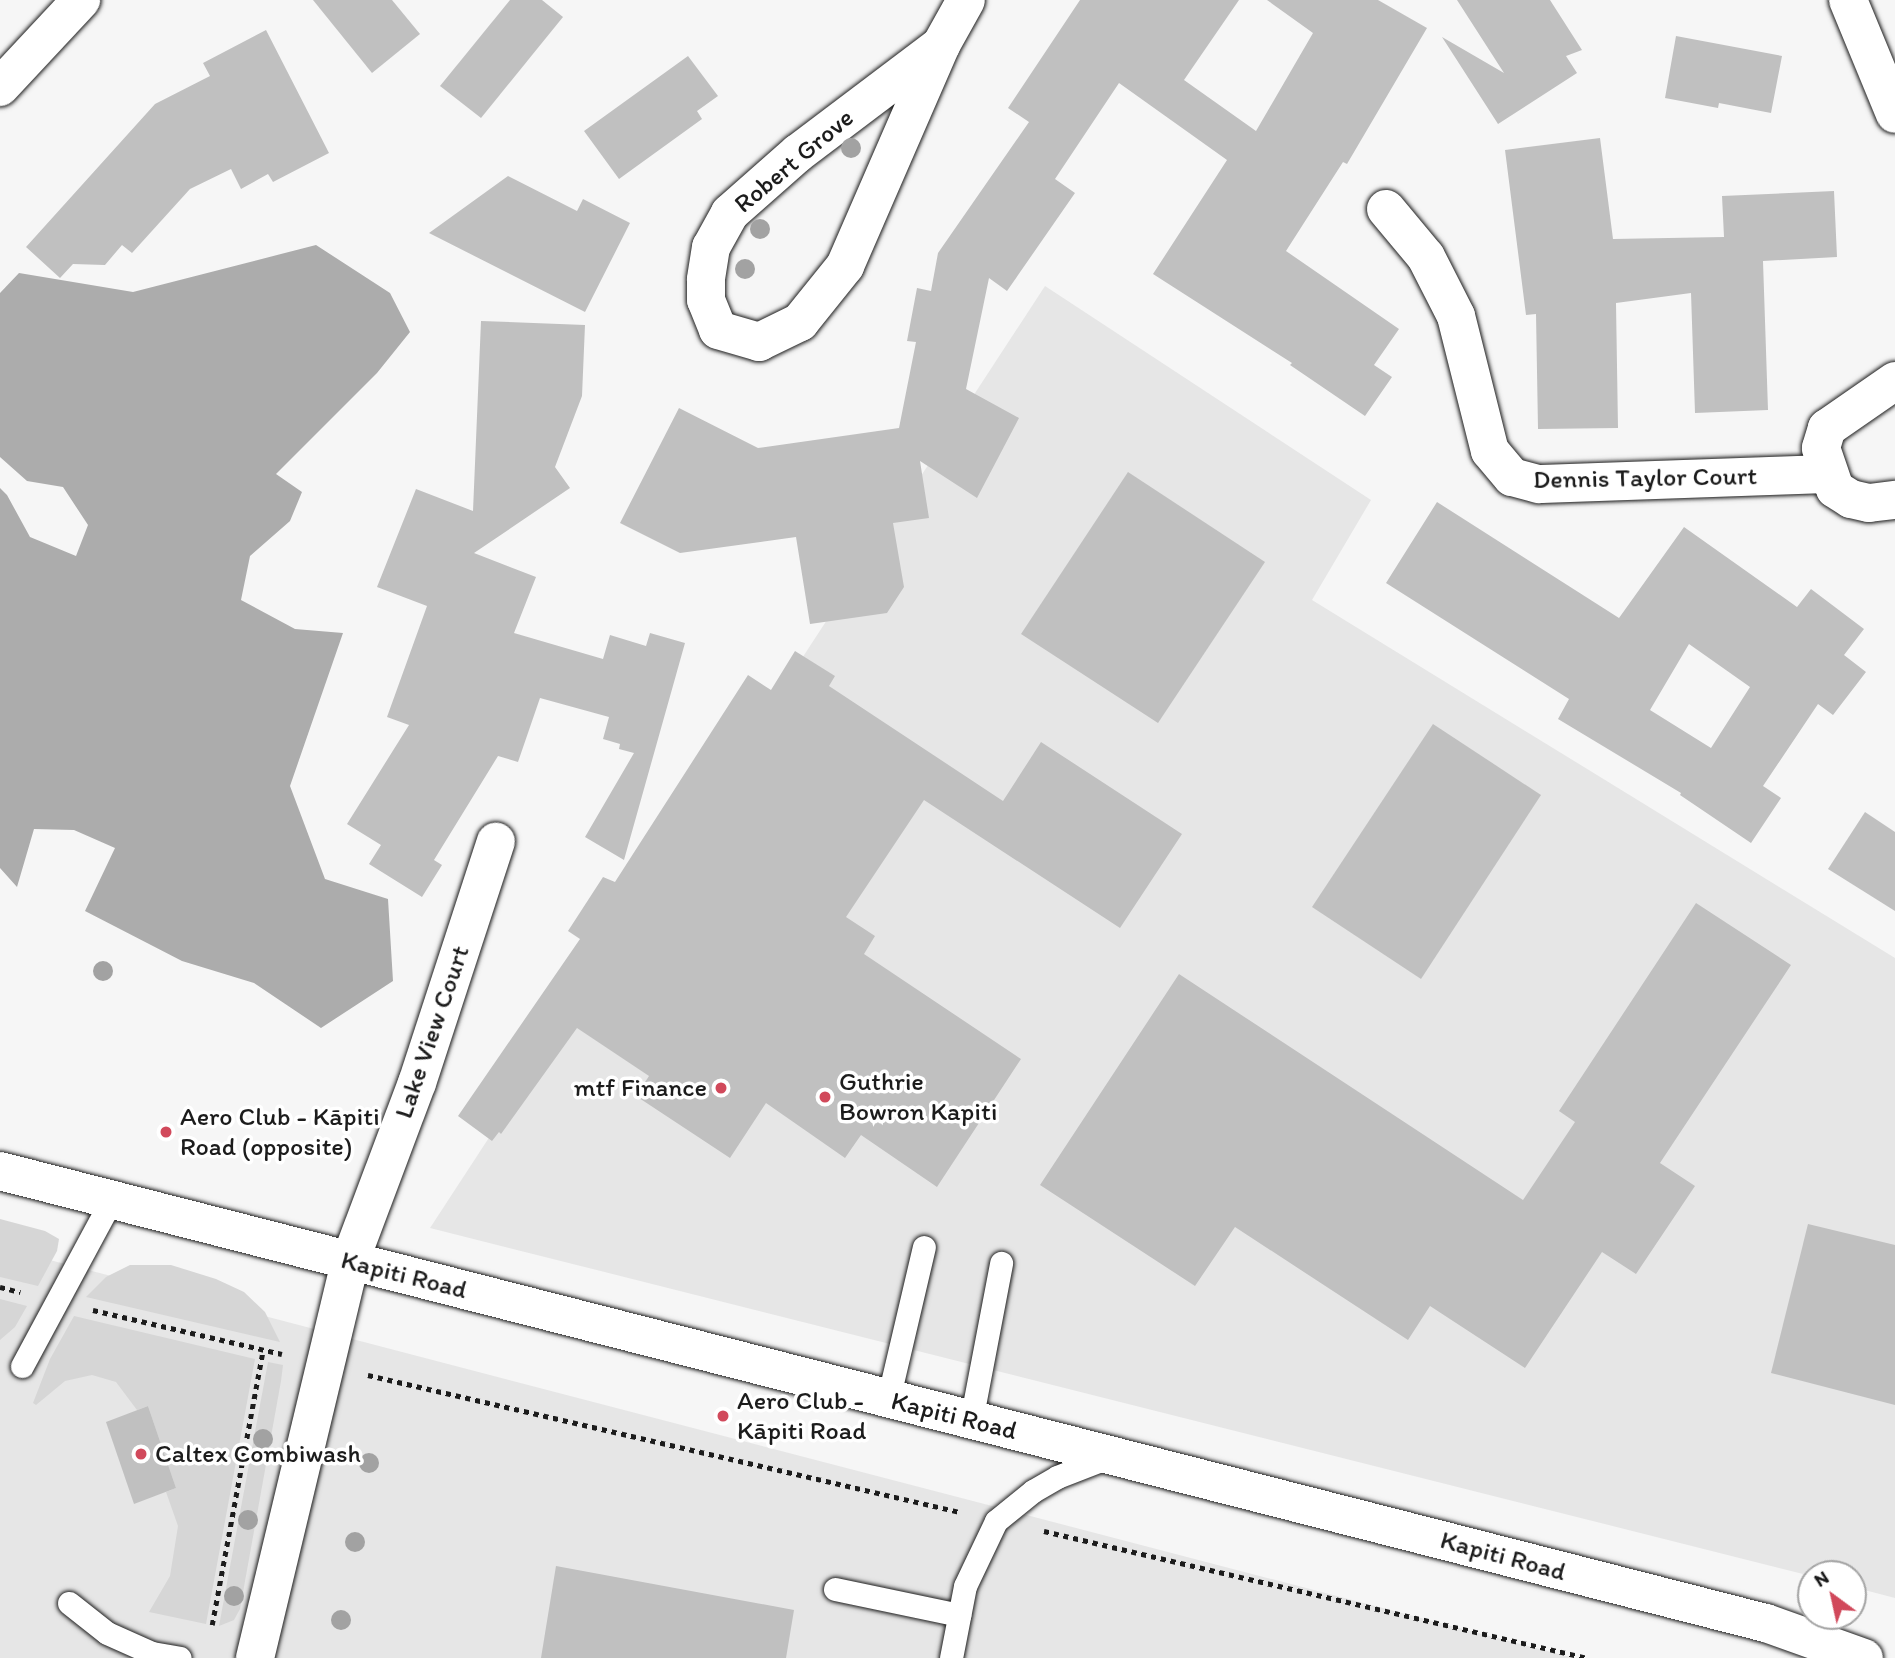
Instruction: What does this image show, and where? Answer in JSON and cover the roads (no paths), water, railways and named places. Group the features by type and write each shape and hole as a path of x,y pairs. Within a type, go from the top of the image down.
{"street":[{"path":"0,87 81,0"},
{"name":"Robert Grove","path":"941,45 798,153 730,213 711,247 706,280 706,300 718,330 759,342 800,322 845,266 941,45 966,0"},
{"path":"1848,0 1895,114"},
{"name":"Dennis Taylor Court","path":"1386,209 1426,257 1456,316 1490,451 1512,477 1539,484 1829,474"},
{"path":"1895,381 1828,428 1821,448 1835,489 1851,499 1869,503 1895,500"},
{"name":"Lake View Court","path":"255,1658 350,1261 417,1083 496,842"},
{"name":"Kapiti Road","path":"0,1171 1766,1623 1864,1658"}],"lane":[{"path":"22,1366 111,1200"},
{"path":"888,1400 924,1247"},
{"path":"971,1421 1001,1263"},
{"path":"951,1658 965,1586 996,1521 1033,1491 1057,1477 1114,1455"},
{"path":"835,1589 959,1615"},
{"path":"69,1603 107,1633 152,1653 180,1658"}],"place":[{"name":"mtf Finance","path":"721,1088"},
{"name":"Guthrie Bowron Kapiti","path":"825,1097"},
{"name":"Aero Club - Kāpiti Road (opposite)","path":"166,1132"},
{"name":"Aero Club - Kāpiti Road","path":"723,1416"},
{"name":"Caltex Combiwash","path":"141,1454"}]}
